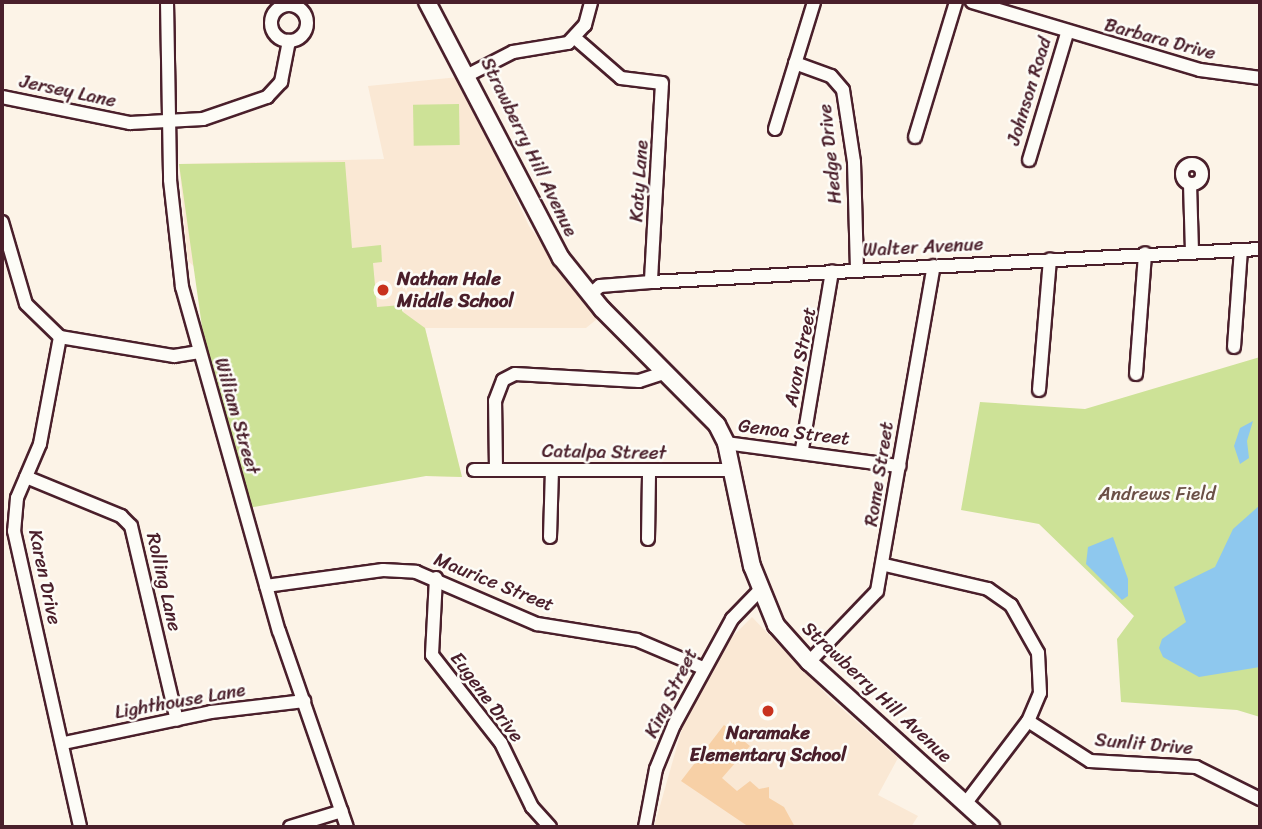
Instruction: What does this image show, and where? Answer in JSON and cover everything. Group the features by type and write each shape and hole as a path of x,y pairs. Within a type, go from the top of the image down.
{"main road":[{"name":"Strawberry Hill Avenue","path":"427,2 470,74 543,228 591,294 703,407 726,443 760,590 776,625 809,662 991,827"}],"street":[{"name":"William Street","path":"167,2 168,121 175,234 198,352 265,586 347,827"},
{"path":"470,74 513,52 551,49 575,38 591,2"},
{"path":"775,129 814,2"},
{"path":"915,137 956,2"},
{"name":"Barbara Drive","path":"972,2 1067,33 1228,77 1260,78"},
{"name":"Johnson Road","path":"1029,160 1067,33"},
{"name":"Katy Lane","path":"575,38 621,78 662,83 651,282"},
{"name":"Jersey Lane","path":"2,97 93,118 168,121 203,119 267,97 281,82 289,41"},
{"name":"Hedge Drive","path":"794,63 831,76 843,90 854,162 857,270"},
{"path":"1190,184 1192,251"},
{"path":"2,222 26,304 60,337 174,356 198,352"},
{"name":"Walter Avenue","path":"591,294 600,286 651,282 1145,253 1260,249"},
{"path":"1234,347 1241,250"},
{"path":"1136,374 1145,253"},
{"path":"1039,390 1050,259"},
{"name":"Rome Street","path":"809,662 865,608 877,591 885,565 899,466 934,266"},
{"name":"Avon Street","path":"802,449 832,272"},
{"name":"Karen Drive","path":"60,337 40,444 26,477 14,531 64,743 80,827"},
{"path":"496,469 496,388 503,380 515,374 639,380 667,372"},
{"name":"Genoa Street","path":"726,443 802,449 899,466"},
{"name":"Catalpa Street","path":"474,470 649,473 733,471"},
{"path":"550,537 552,471"},
{"path":"648,538 649,473"},
{"name":"Rolling Lane","path":"26,477 121,516 131,526 177,720"},
{"path":"885,565 960,580 988,589 1012,605 1029,628 1041,673 1028,721 965,804"},
{"name":"Maurice Street","path":"265,586 383,570 436,578 537,624 638,640 703,668"},
{"name":"Eugene Drive","path":"436,578 432,655 501,743 533,807 550,827"},
{"name":"King Street","path":"645,827 656,769 703,668 732,620 760,590"},
{"name":"Lighthouse Lane","path":"64,743 177,720 304,701"},
{"name":"Sunlit Drive","path":"1028,721 1090,761 1196,767 1260,799"},
{"path":"290,827 342,811"}],"shaded area":[{"name":"Nathan Hale Middle School","path":"459,77 529,226 597,319 586,328 425,328 462,477 426,476 188,261 179,164 384,159 368,86"},
{"name":"Naramake Elementary School","path":"752,617 830,698 898,758 878,795 918,816 911,827 654,827 683,725 731,638"}],"green space":[{"path":"459,104 460,145 414,146 413,105"},
{"name":"Nathan Hale Middle School","path":"345,162 352,248 381,245 382,262 373,263 377,307 402,305 403,312 425,328 462,477 426,476 248,508 206,355 179,164"},
{"name":"Andrews Field","path":"1260,357 1260,717 1237,710 1121,702 1117,639 1134,616 1039,524 961,510 980,402 1085,409"}],"water":[{"path":"1253,421 1247,441 1249,458 1240,464 1234,446 1240,428"},
{"path":"1260,505 1260,667 1199,677 1163,657 1159,648 1162,639 1186,622 1174,587 1215,567 1233,529"},
{"path":"1113,537 1128,579 1128,596 1122,600 1086,564 1088,547"}],"building":[{"name":"Naramake Elementary School","path":"724,725 750,746 722,778 737,791 750,781 759,789 769,787 769,798 784,807 795,827 749,827 681,781"}],"place":[{"name":"Nathan Hale Middle School","path":"383,290"},
{"name":"Naramake Elementary School","path":"768,711"}]}
